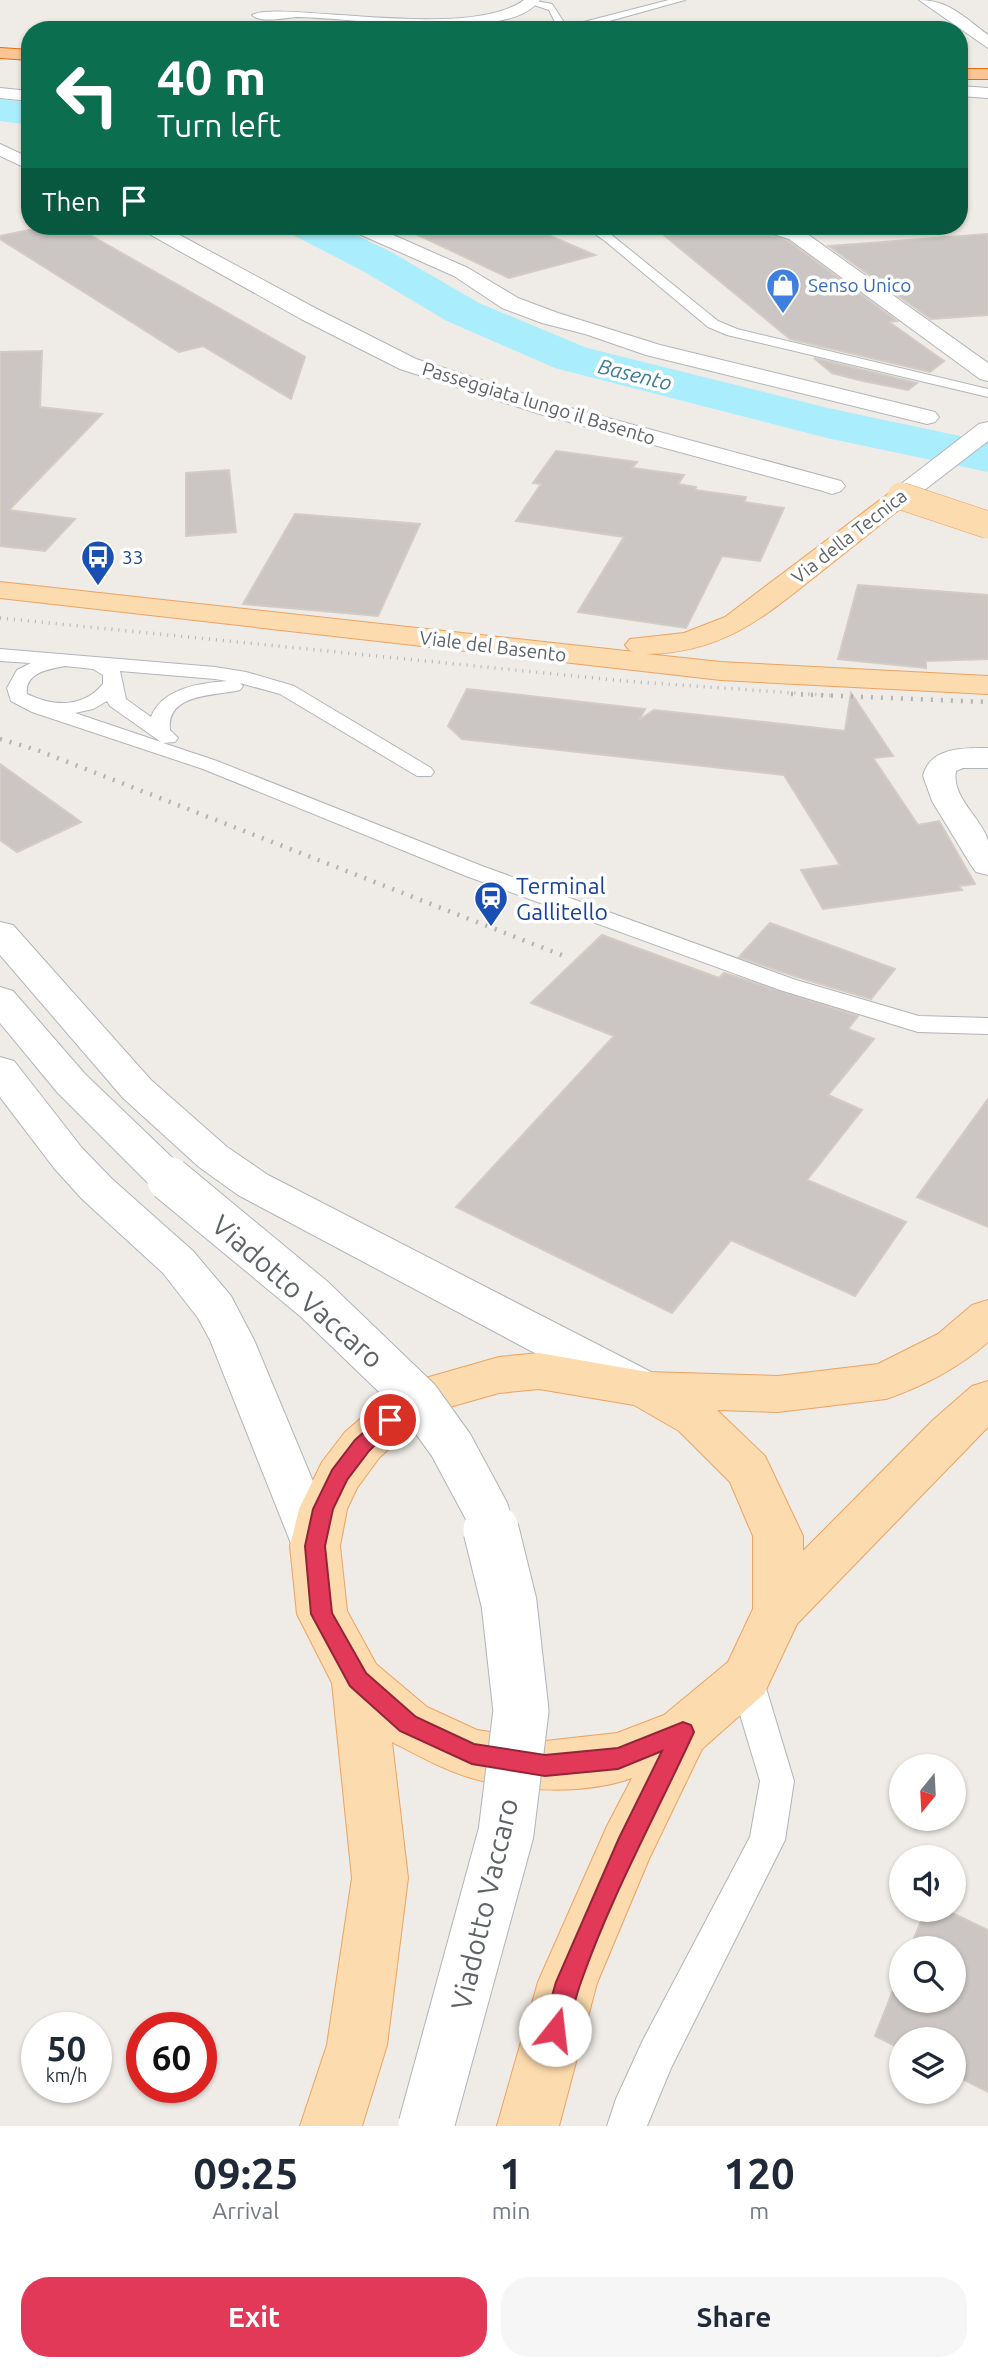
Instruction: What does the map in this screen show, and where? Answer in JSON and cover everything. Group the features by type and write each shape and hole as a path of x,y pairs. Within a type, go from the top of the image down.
{"highway":[{"path":"0,51 21,52"},
{"path":"968,67 988,67"},
{"path":"968,74 988,74"}],"main road":[{"path":"901,496 988,526"},
{"name":"Via della Tecnica","path":"467,641 522,637 650,645 706,638 749,615 901,496"},
{"name":"Viale del Basento","path":"0,590 467,641 587,657 776,674 988,685"},
{"path":"706,638 703,647 715,659 776,674"},
{"path":"988,1317 954,1346 886,1381 778,1394 644,1390 539,1371 499,1375 425,1396 390,1420 362,1446 339,1476 323,1509 315,1546 322,1614 358,1680 408,1724 472,1754 545,1766 618,1758 683,1732 746,1678 778,1609 950,1433 988,1399"},
{"path":"644,1390 695,1418 748,1470 778,1536 778,1609"},
{"path":"331,2126 357,2045 380,1878 358,1680"},
{"path":"528,2126 568,1982 627,1845 683,1732"}],"street":[{"path":"926,0 959,21"},
{"path":"260,15 301,12 468,21 503,15 533,1"},
{"path":"968,28 988,43"},
{"path":"968,92 988,93"},
{"path":"0,93 21,95"},
{"path":"0,149 21,160"},
{"name":"Passeggiata lungo il Basento","path":"165,235 309,314 408,364 548,409 832,486"},
{"path":"379,235 452,267 510,303 550,317 593,328 654,350 761,374 926,417"},
{"path":"793,235 988,374"},
{"name":"Via della Tecnica","path":"901,496 988,429"},
{"path":"988,758 951,760 940,768 937,778 943,794 988,865"},
{"path":"988,770 970,781 967,794 988,829"},
{"path":"0,933 137,1089 214,1157 253,1185 644,1390"},
{"name":"Viadotto Vaccaro","path":"0,999 71,1083 169,1180 314,1299 418,1399 451,1445 487,1512 509,1602 521,1711 506,1833 426,2126"},
{"path":"0,1070 68,1158 97,1189 178,1262 215,1308 232,1340 315,1546"}],"lane":[{"path":"602,21 680,0"},
{"path":"533,1 546,3 557,10 560,21"},
{"path":"605,235 713,324 732,332 988,393"},
{"path":"0,655 83,660 246,678 287,690 424,772"},
{"path":"15,689 25,673 36,667 67,660 83,660 108,668 114,676 117,702 210,765"},
{"path":"0,673 15,689 18,697 38,708 210,765 474,871 788,985 918,1024 988,1026"},
{"path":"38,708 70,709 86,706 100,699 115,684"},
{"path":"160,733 157,722 169,704 204,689 263,688 310,703"},
{"path":"627,2126 630,2113 657,2054 767,1840 777,1781 746,1678"}],"building":[{"path":"21,232 21,235 90,235 305,357 291,399 203,346 179,352 0,239 0,236"},
{"path":"988,234 988,315 931,319 829,246"},
{"path":"418,235 548,235 595,255 509,278"},
{"path":"771,235 788,241 897,321 889,322 944,361 930,372 790,339 665,236"},
{"path":"42,351 40,407 102,414 9,510 75,519 45,551 0,546 0,352"},
{"path":"814,358 917,383 908,390 863,381 832,373"},
{"path":"556,451 637,462 632,468 684,475 678,484 696,487 695,490 746,497 744,502 784,508 760,561 722,556 686,628 578,612 624,537 516,521 541,484 533,483"},
{"path":"229,470 236,532 186,536 186,473"},
{"path":"295,514 420,524 378,616 243,604"},
{"path":"858,585 988,595 988,659 926,661 926,668 838,659"},
{"path":"467,689 645,709 639,720 654,710 845,731 851,693 893,756 873,758 918,825 939,821 975,884 959,886 962,890 823,909 801,870 840,865 784,775 462,739 448,726"},
{"path":"0,764 81,822 17,852 0,840"},
{"path":"770,923 895,969 871,999 739,957"},
{"path":"602,935 719,978 724,973 858,1016 848,1029 874,1039 828,1095 862,1110 807,1180 906,1222 855,1296 731,1240 672,1313 456,1207 614,1036 531,1003"},
{"path":"988,1099 988,1227 917,1197"},
{"path":"966,1920 988,1930 988,2092 966,2081 966,2027 889,2027 889,2043 875,2036 889,2000 889,2013 966,2013 966,1936 915,1936 921,1922 966,1922"}],"waterway":[{"name":"Basento","path":"0,110 21,113"},
{"name":"Basento","path":"325,235 378,262 463,312 571,358 827,423 988,457"}],"railway":[{"path":"0,618 624,681 830,696"},
{"path":"791,694 830,696"},
{"path":"830,696 988,702"},
{"path":"830,696 836,696"},
{"path":"0,739 37,750 569,958"}],"place":[{"name":"Senso Unico","path":"783,315"},
{"name":"33","path":"98,587"},
{"name":"Terminal Gallitello","path":"491,928"}],"route":[{"path":"390,1420 362,1446 339,1476 323,1509 315,1546 322,1614 358,1680 408,1724 472,1754 545,1766 618,1758 683,1732 627,1845 568,1982 555,2030"}]}
